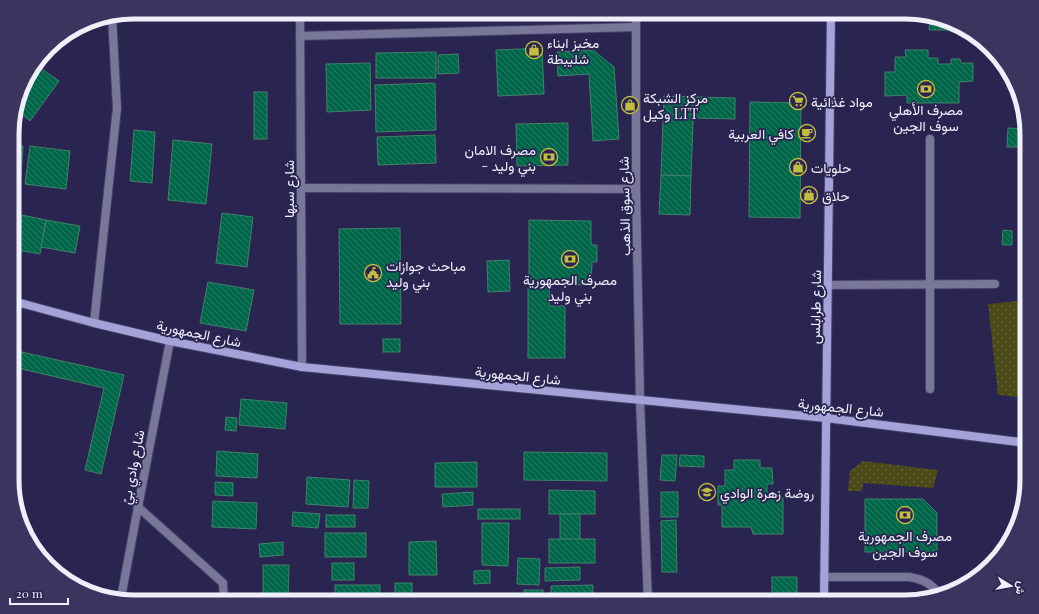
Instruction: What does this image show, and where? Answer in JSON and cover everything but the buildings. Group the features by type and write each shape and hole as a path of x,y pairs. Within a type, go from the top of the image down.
{"main road":[{"name":"شارع طرابلس","path":"824,595 831,19"},
{"name":"شارع الجمهورية","path":"19,303 94,323 170,341 302,367 826,418 1020,441"}],"street":[{"name":"شارع سبها","path":"300,19 302,367"},
{"name":"شارع سوق الذهب","path":"636,19 636,189 640,400 648,595"},
{"path":"94,323 117,108 112,21"},
{"path":"300,36 636,27"},
{"path":"930,139 930,389"},
{"path":"301,188 636,189"},
{"path":"828,285 995,284"},
{"name":"شارع وادي بيً","path":"122,594 170,341"},
{"path":"138,507 223,583 224,595"},
{"path":"824,577 918,578 935,587 937,590"}],"shaded area":[{"path":"1020,301 1020,397 998,395 988,304"},
{"path":"863,461 938,470 933,488 863,483 862,491 848,491 850,471"}],"place":[{"name":"مخبز ابناء شليبطة","path":"534,50"},
{"name":"مصرف الأهلي سوف الجين","path":"926,89"},
{"name":"مواد غذائية","path":"798,101"},
{"name":"مركز الشبكة وكيل LTT","path":"630,105"},
{"name":"كافي العربية","path":"807,133"},
{"name":"مصرف الامان - بني وليد","path":"549,157"},
{"name":"حلويات","path":"798,167"},
{"name":"حلاق","path":"809,195"},
{"name":"مصرف الجمهورية بني وليد","path":"570,259"},
{"name":"مباحث جوازات بني وليد","path":"373,273"},
{"name":"روضة زهرة الوادي","path":"707,492"},
{"name":"مصرف الجمهورية سوف الجين","path":"905,515"}]}
